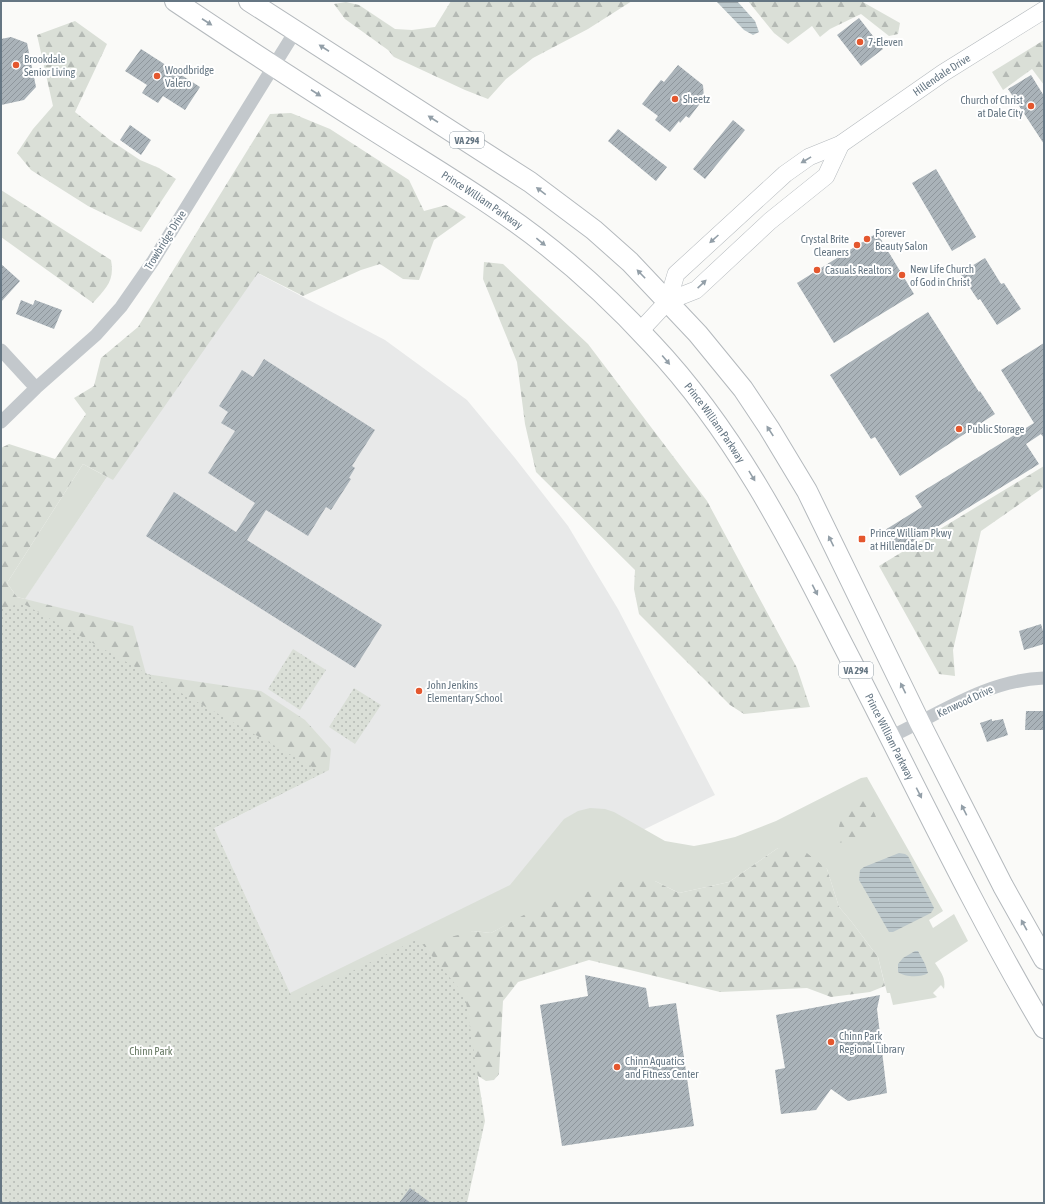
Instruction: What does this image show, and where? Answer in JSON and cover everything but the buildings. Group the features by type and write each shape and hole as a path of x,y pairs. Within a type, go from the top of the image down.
{"highway":[{"name":"Prince William Parkway","path":"175,1 273,66 503,213 574,269 611,302 640,331 679,375 729,440 748,469 798,557 959,873 1025,996 1044,1028"},
{"name":"VA 294","path":"249,1 530,182 594,230 630,262 698,334 743,389 808,492 920,723 1003,886 1044,959"}],"main road":[{"name":"Hillendale Drive","path":"668,302 676,274 785,174 809,157 841,144 943,73 1044,10"},
{"name":"Hillendale Drive","path":"640,331 668,302 696,290 770,221 826,176 841,144"}],"street":[{"name":"Trowbridge Drive","path":"1,422 36,388 96,335 121,307 157,254 296,30"},
{"path":"1,350 36,388"},
{"name":"Kenwood Drive","path":"890,737 990,687 1017,680 1044,678"}],"shaded area":[{"path":"716,1 737,1 755,21 759,32 753,35 744,30"},
{"name":"John Jenkins Elementary School","path":"248,268 385,340 467,400 568,526 618,609 715,795 293,1000 214,828 323,773 22,603"},
{"path":"899,853 908,856 934,908 931,913 893,932 889,932 859,880 860,870"},
{"path":"915,951 918,951 928,973 921,976 913,976 904,975 898,972 898,964 903,958"}],"green space":[{"path":"451,1 632,1 588,29 533,58 506,79 488,99 394,57 388,50 345,19 334,4 346,2 359,5 395,29 412,30 435,27"},
{"path":"748,1 861,1 900,23 898,34 889,36 861,14 830,29 820,37 812,26 788,44 774,33"},
{"path":"75,21 107,44 75,112 110,140 140,160 159,168 176,179 141,232 88,206 31,170 17,153 33,129 53,106 37,35"},
{"path":"1044,40 1044,85 1032,69 1003,90 992,72"},
{"name":"Chinn Park","path":"291,113 330,129 409,180 424,211 446,205 466,217 434,240 419,280 403,279 380,264 361,270 303,296 258,273 113,480 83,464 7,583 17,597 133,626 146,674 261,691 305,720 331,749 329,770 214,828 290,993 285,1026 413,947 473,931 491,933 540,906 634,879 655,881 679,893 729,882 778,848 803,850 827,869 839,907 878,957 885,986 870,992 831,997 807,988 720,992 589,960 518,982 503,1001 499,1074 494,1080 486,1081 470,1071 1,1203 1,448 9,444 55,459 86,414 74,398 94,386 101,358 138,327 270,114"},
{"path":"1,190 111,260 112,273 108,284 93,303 1,237"},
{"path":"484,262 503,264 588,344 707,501 797,668 810,707 744,714 730,705 639,614 634,589 635,570 536,472 525,424 517,362 483,279"},
{"path":"83,464 107,477 25,599 17,597 7,583"},
{"path":"1044,466 1044,487 981,531 953,650 955,676 939,674 879,566"},
{"name":"Chinn Park","path":"22,603 323,773 214,828 293,1000 418,939 465,996 485,1121 467,1203 1,1203 1,609"},
{"path":"293,649 326,670 300,710 268,689"},
{"path":"354,688 381,705 355,744 329,727"},
{"path":"867,777 943,911 929,920 933,928 954,914 968,941 935,963 944,982 944,989 941,985 933,993 937,997 893,1005 890,993 887,993 878,957 839,907 827,869 778,848 729,882 679,893 655,881 512,922 491,933 473,931 285,1026 290,993 510,885 564,819 578,811 590,808 605,809 614,812 665,841 694,846 735,837 776,821 861,778"},
{"path":"856,797 863,797 869,804 875,814 878,827 861,839 838,843 841,817 848,803"}],"place":[{"name":"7-Eleven","path":"860,42"},
{"name":"Brookdale Senior Living","path":"16,65"},
{"name":"Woodbridge Valero","path":"157,76"},
{"name":"Sheetz","path":"675,99"},
{"name":"Church of Christ at Dale City","path":"1031,106"},
{"name":"Forever Beauty Salon","path":"867,239"},
{"name":"Crystal Brite Cleaners","path":"857,245"},
{"name":"Casuals Realtors","path":"817,270"},
{"name":"New Life Church of God in Christ","path":"902,275"},
{"name":"Public Storage","path":"959,429"},
{"name":"Prince William Pkwy at Hillendale Dr","path":"862,539"},
{"name":"John Jenkins Elementary School","path":"419,691"},
{"name":"Chinn Park Regional Library","path":"831,1042"},
{"name":"Chinn Aquatics and Fitness Center","path":"617,1067"}]}
